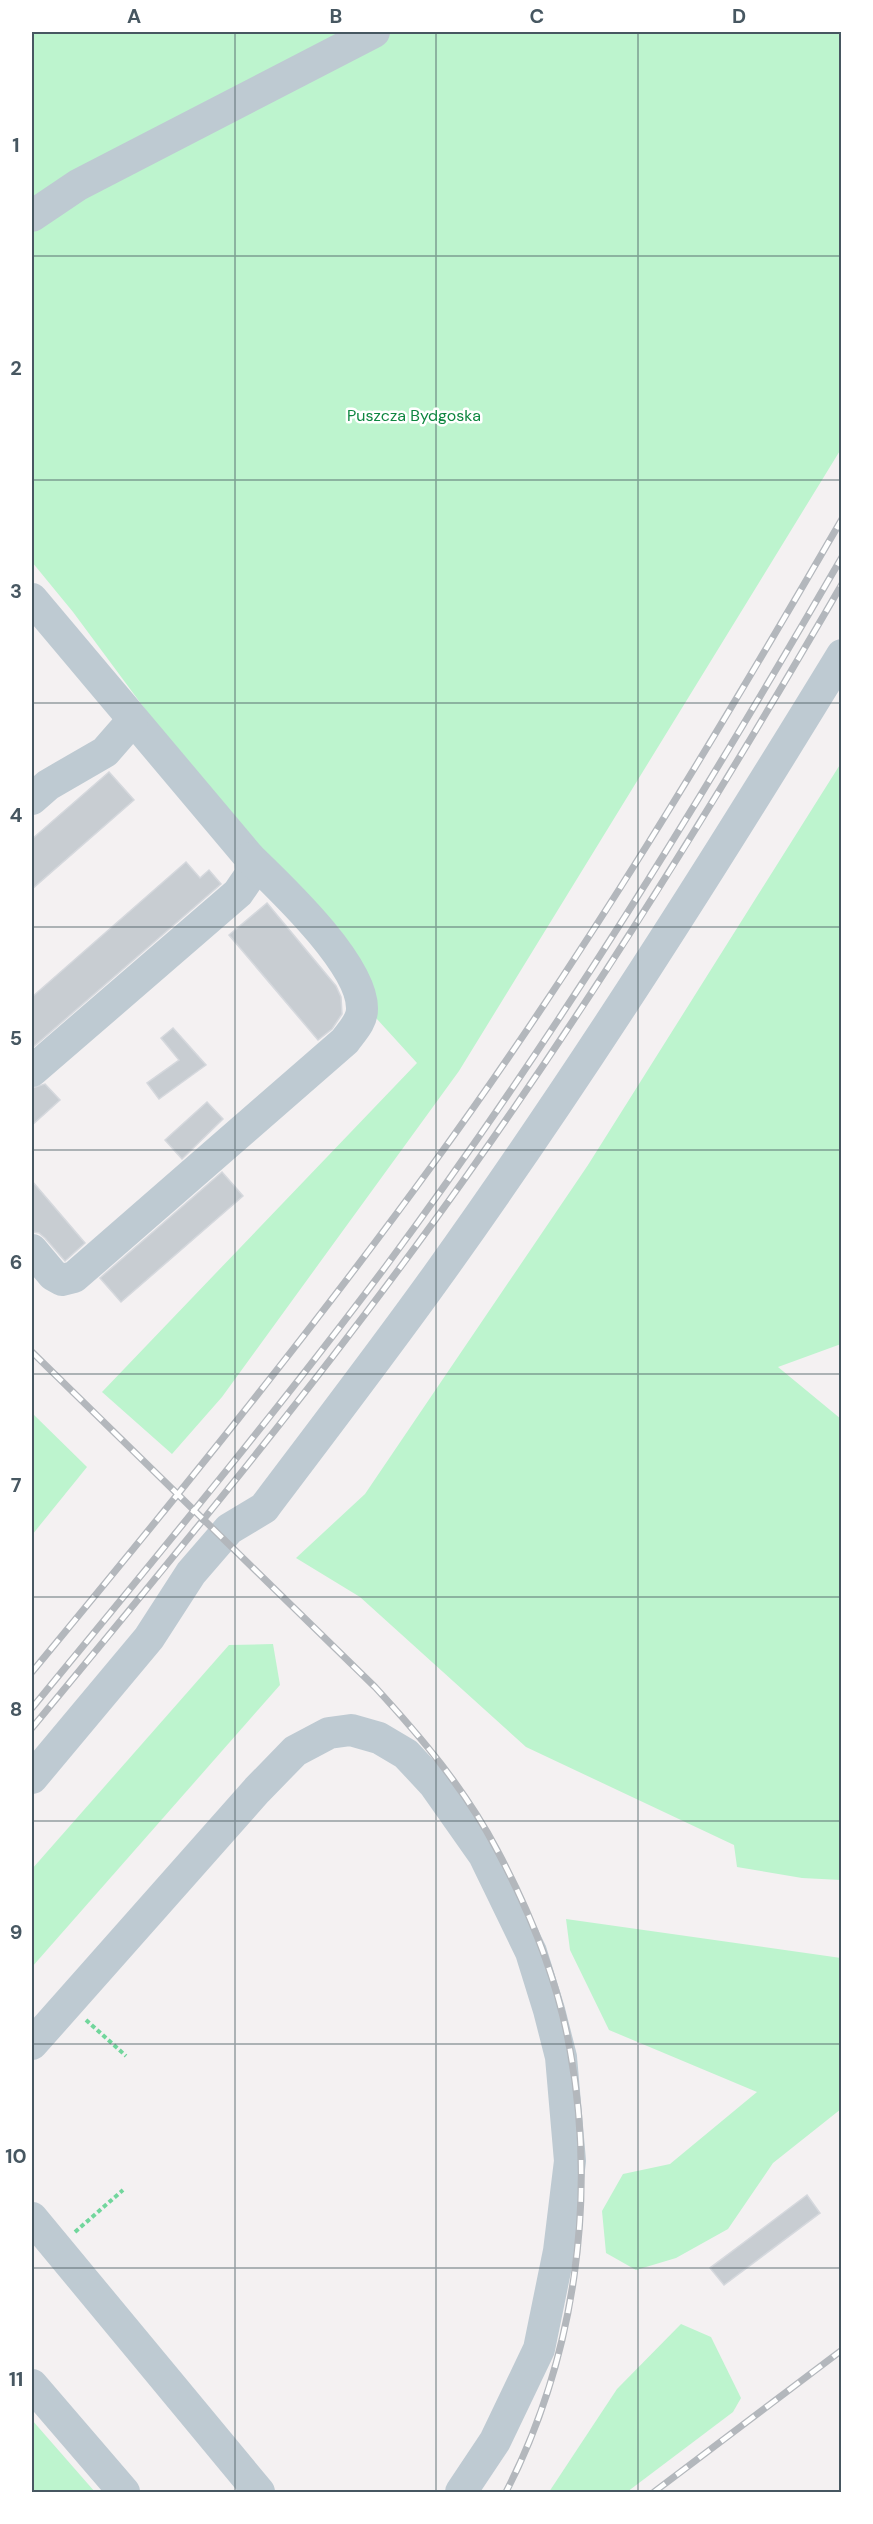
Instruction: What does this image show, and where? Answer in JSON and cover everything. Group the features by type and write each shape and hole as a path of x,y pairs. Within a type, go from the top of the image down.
{"lane":[{"path":"32,216 78,184 374,32"},
{"path":"32,599 132,721 250,858 295,902 345,964 358,987 362,1009 358,1024 345,1041 74,1277 62,1280 53,1275 32,1250"},
{"path":"32,1778 149,1638 191,1573 229,1529 264,1508 437,1276 607,1028 755,797 842,655"},
{"path":"32,799 48,785 105,752 132,721"},
{"path":"32,1071 238,892 251,874 250,858"},
{"path":"32,2044 295,1750 329,1733 351,1730 379,1738 406,1754 434,1784 484,1855 531,1952 561,2057 570,2161 559,2252 539,2349 495,2441 461,2493"},
{"path":"32,2218 259,2493"},
{"path":"32,2385 124,2493"}],"path":[{"path":"68,2003 126,2056"},
{"path":"57,2248 123,2190"}],"green space":[{"name":"Puszcza Bydgoska","path":"32,32 841,32 841,449 459,1071 222,1397 172,1454 102,1392 417,1063 366,1007 73,612 32,562"},
{"path":"841,763 841,1344 778,1367 841,1419 841,1880 802,1878 737,1867 734,1845 526,1747 360,1597 296,1558 365,1494 588,1165"},
{"path":"32,1413 87,1467 32,1535"},
{"path":"273,1644 280,1685 32,1967 32,1869 229,1645"},
{"path":"566,1919 841,1958 841,2109 773,2163 728,2229 676,2258 636,2270 606,2253 602,2211 623,2174 670,2164 757,2092 609,2030 570,1950"},
{"path":"681,2324 711,2337 741,2398 733,2412 627,2492 549,2492 617,2389"},
{"path":"32,2420 95,2492 32,2492"}],"building":[{"path":"109,772 134,800 32,889 32,839"},
{"path":"186,862 200,878 209,870 221,884 32,1048 32,997"},
{"path":"267,903 336,986 341,997 342,1014 332,1029 318,1040 229,935"},
{"path":"173,1028 206,1065 159,1099 147,1083 179,1060 161,1038"},
{"path":"45,1084 60,1100 32,1125 32,1088"},
{"path":"207,1102 223,1119 182,1159 165,1140"},
{"path":"222,1172 243,1196 121,1302 100,1278"},
{"path":"32,1181 85,1243 65,1261 45,1238 39,1233 32,1232"},
{"path":"807,2195 820,2213 724,2285 710,2268"}],"railway":[{"path":"32,1672 289,1355 388,1226 491,1083 647,845 746,683 842,519"},
{"path":"32,1708 300,1378 448,1181 624,918 735,739 842,557"},
{"path":"32,1728 310,1386 468,1174 567,1030 662,883 842,584"},
{"path":"32,1352 375,1687 409,1725 471,1806 509,1874 531,1922 558,1998 570,2050 578,2106 581,2163 580,2220 574,2277 564,2333 549,2387 530,2441 506,2492"},
{"path":"654,2492 842,2350"}]}
